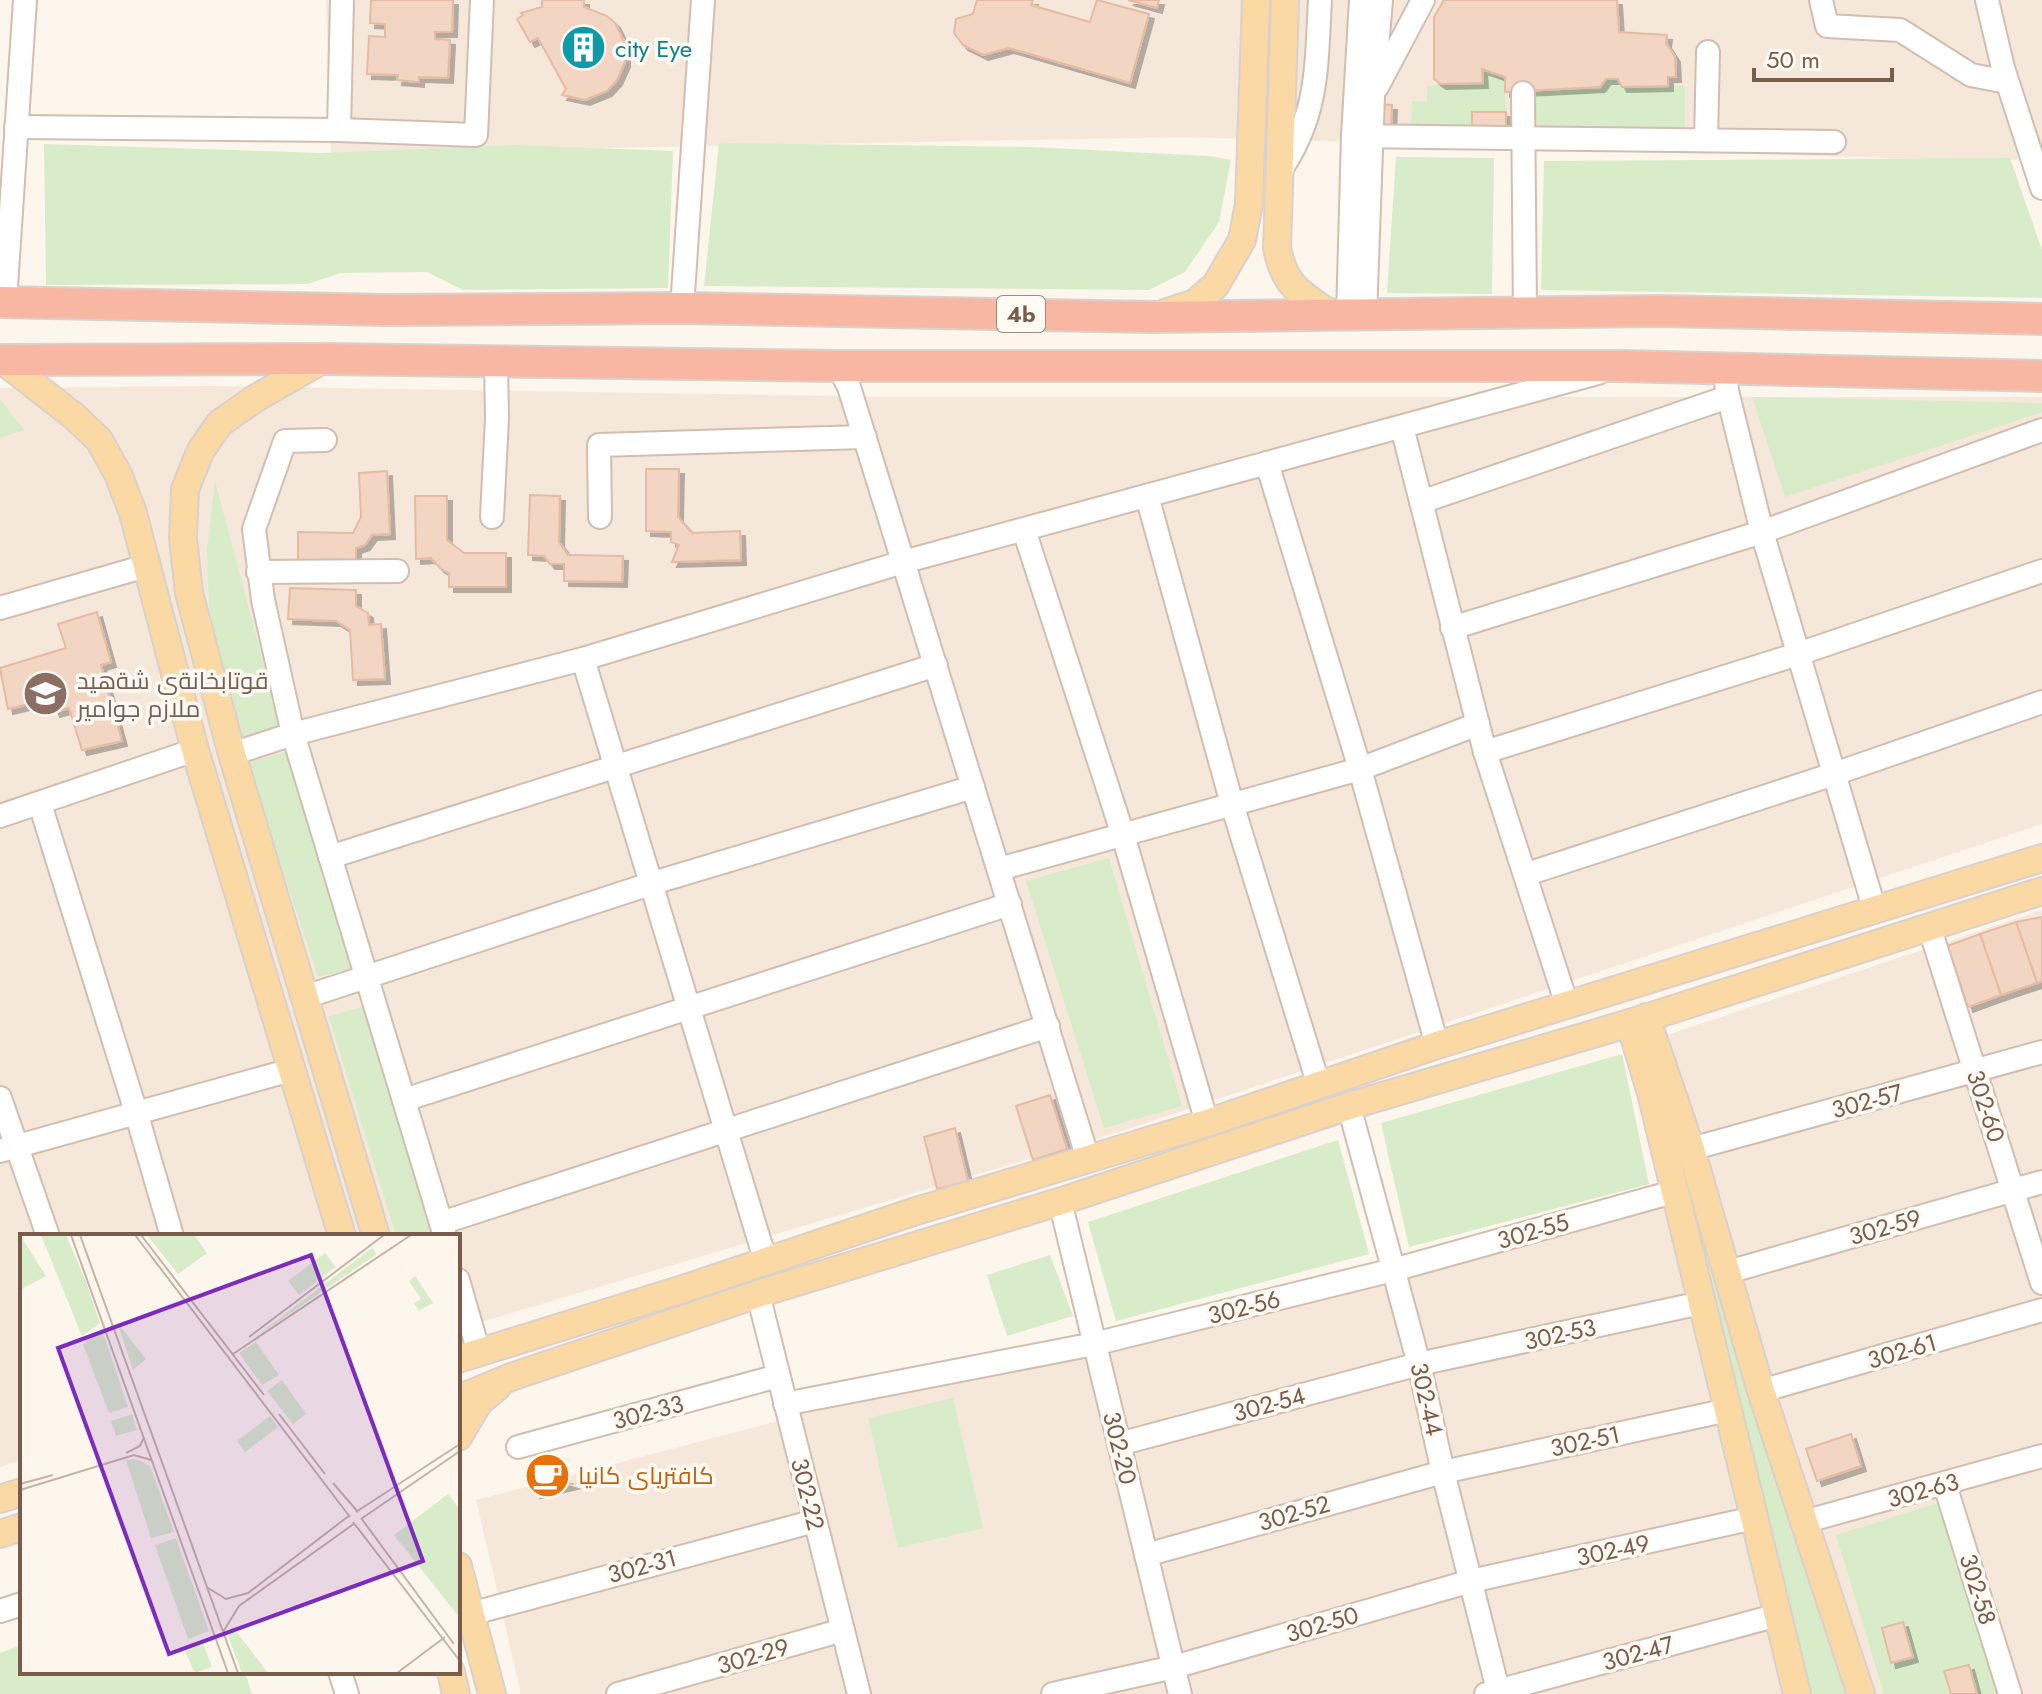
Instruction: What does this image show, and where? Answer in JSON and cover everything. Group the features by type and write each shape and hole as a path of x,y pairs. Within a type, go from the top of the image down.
{"highway":[{"name":"4b","path":"3,302 385,310 682,308 1151,317 1660,311 2042,319"},
{"path":"383,362 385,310"},
{"name":"4b","path":"1,360 324,359 838,366 1619,366 1727,382 2042,376"}],"main road":[{"path":"1151,317 1195,303 1215,286 1242,240 1249,204 1256,0"},
{"path":"1285,0 1277,248 1284,274 1300,294 1348,316"},
{"path":"324,359 256,398 220,423 201,450 185,489 183,538 189,593 232,754 375,1234"},
{"path":"1,360 75,417 99,440 123,487 133,513 195,750 341,1234"},
{"path":"156,601 189,593"},
{"path":"469,1356 768,1259 1207,1123 1437,1045 2042,858"},
{"path":"460,1398 511,1377 758,1294 1060,1201 1349,1106 1930,929 2042,891"},
{"path":"1638,1020 1661,1091 1691,1149 1761,1391 1861,1694"},
{"path":"1661,1091 1673,1192 1797,1694"},
{"path":"686,1288 693,1317"},
{"path":"460,1434 479,1402 511,1377"},
{"path":"0,1499 20,1493"},
{"path":"460,1574 492,1694"},
{"path":"451,1674 456,1694"}],"street":[{"path":"3,302 4,244 25,0"},
{"path":"339,130 342,0"},
{"path":"16,127 339,130 476,135 482,0"},
{"path":"682,308 703,0"},
{"path":"1278,174 1300,138 1313,99 1320,0"},
{"path":"1348,316 1362,136 1361,0"},
{"path":"1362,136 1373,95 1381,0"},
{"path":"1373,95 1423,0"},
{"path":"1821,0 1827,26 1900,30 1971,75 2007,82"},
{"path":"1987,0 2007,82 2035,144 2042,188"},
{"path":"1706,140 1708,52"},
{"path":"1523,93 1525,313"},
{"path":"1362,136 1834,142"},
{"path":"492,517 497,418 496,363"},
{"path":"838,366 849,387 865,437 1088,1159"},
{"path":"232,754 293,734 583,659 903,562 1619,366"},
{"path":"1421,502 1727,382 1762,532 1875,911"},
{"path":"1402,427 1485,752 1567,1005"},
{"path":"1452,628 1762,532 2042,430"},
{"path":"600,517 599,445 865,437"},
{"path":"325,440 285,441 254,529 258,572 293,734 443,1230 727,1130 1048,1026"},
{"path":"1267,463 1360,769 1437,1045"},
{"path":"1147,496 1232,804 1315,1073 1322,1085"},
{"path":"1024,530 1123,835 1207,1123"},
{"path":"0,608 146,566"},
{"path":"258,572 397,571"},
{"path":"1485,752 1798,654 2042,571"},
{"path":"583,659 761,1246 768,1259"},
{"path":"330,857 936,665"},
{"path":"1527,874 1834,774 2042,702"},
{"path":"999,869 1360,769 1478,724"},
{"path":"0,816 195,750"},
{"path":"305,997 653,883 973,787"},
{"path":"40,804 171,1234"},
{"path":"404,1100 1010,904"},
{"name":"302-60","path":"1930,929 2042,1283"},
{"name":"302-57","path":"1691,1149 2042,1052"},
{"path":"8,1149 291,1070"},
{"path":"0,1098 8,1149 47,1234"},
{"name":"302-44","path":"1349,1106 1419,1364 1471,1581 1494,1693"},
{"name":"302-59","path":"1728,1272 2042,1182"},
{"name":"302-55","path":"1393,1270 1673,1192"},
{"name":"302-20","path":"1060,1201 1180,1694"},
{"name":"302-56","path":"785,1404 1094,1344 1393,1270"},
{"path":"460,1294 469,1356"},
{"name":"302-22","path":"758,1294 859,1694"},
{"name":"302-53","path":"1419,1364 1701,1303"},
{"name":"302-61","path":"1761,1391 2042,1310"},
{"name":"302-54","path":"1119,1444 1419,1364"},
{"name":"302-33","path":"518,1447 778,1376"},
{"name":"302-51","path":"1443,1472 1728,1410"},
{"name":"302-63","path":"1803,1522 2042,1456"},
{"name":"302-52","path":"1146,1555 1443,1472"},
{"name":"302-58","path":"1945,1485 2010,1694"},
{"name":"302-49","path":"1471,1581 1754,1518"},
{"name":"302-31","path":"470,1614 815,1521"},
{"name":"302-50","path":"1053,1694 1174,1667 1471,1581"},
{"path":"0,1611 20,1605"},
{"name":"302-47","path":"1494,1693 1778,1615"},
{"name":"302-29","path":"618,1694 843,1630"},
{"path":"341,1674 347,1694"}],"shaded area":[{"path":"326,0 2042,0 2042,160 1184,137 331,153"},
{"path":"210,386 898,397 2042,397 2042,824 1122,1131 460,1328 460,1234 20,1234 20,1461 0,1467 0,388"},
{"path":"2042,910 2042,1694 521,1694 476,1500 1710,1178 1664,1036"}],"green space":[{"path":"1482,69 1505,77 1506,130 1411,128 1412,101 1427,102 1427,86 1483,83"},
{"path":"1606,79 1618,79 1622,87 1685,86 1685,131 1537,130 1535,90 1600,87"},
{"path":"719,143 1031,147 1209,156 1231,160 1219,222 1185,272 1149,290 704,286"},
{"path":"44,144 322,153 513,145 673,151 668,288 463,290 427,272 341,273 307,284 46,285"},
{"path":"1396,157 1494,158 1492,294 1387,293"},
{"path":"2010,158 2042,250 2042,298 1541,290 1544,161"},
{"path":"1752,397 2042,403 2042,412 1785,497"},
{"path":"0,399 24,430 0,438"},
{"path":"215,481 281,729 244,741 209,609 207,550"},
{"path":"287,751 355,968 318,977 247,763"},
{"path":"1109,858 1182,1106 1104,1128 1026,881"},
{"path":"367,1005 436,1234 395,1234 329,1017"},
{"path":"1622,1054 1649,1184 1409,1247 1381,1123"},
{"path":"1338,1140 1369,1254 1116,1321 1088,1222"},
{"path":"1681,1156 1849,1694 1810,1694 1732,1375 1674,1159"},
{"path":"1050,1255 1073,1316 1007,1336 987,1275"},
{"path":"953,1398 983,1528 898,1548 868,1418"},
{"path":"1941,1502 2000,1694 1884,1694 1836,1535"},
{"path":"20,1646 20,1674 246,1674 252,1694 0,1694 0,1653"}],"building":[{"path":"371,0 453,0 452,32 435,32 435,39 450,40 448,78 419,77 419,82 397,80 398,75 367,74 369,36 385,37 385,24 370,23"},
{"name":"city Eye","path":"542,0 584,0 584,7 607,16 615,23 625,43 625,62 617,80 607,91 585,100 562,95 566,89 538,38 530,42 517,19 523,15 521,13 542,7"},
{"path":"977,0 1033,0 1031,5 1090,22 1097,0 1149,14 1130,83 1009,48 983,55 963,45 954,33 956,19 973,14"},
{"path":"1128,0 1159,0 1157,8"},
{"path":"1444,0 1617,0 1619,32 1667,35 1666,43 1675,57 1676,77 1668,77 1668,86 1622,87 1618,79 1606,79 1600,87 1505,92 1505,77 1482,69 1483,83 1441,84 1434,79 1434,17"},
{"path":"1347,103 1392,105 1391,129 1345,126"},
{"path":"1472,112 1506,112 1506,126 1472,126"},
{"path":"646,469 679,469 678,517 692,533 740,531 741,560 672,562 679,545 671,542 671,532 646,531"},
{"path":"387,471 390,534 372,535 365,545 356,548 356,561 298,560 298,532 353,533 361,517 359,473"},
{"path":"530,495 560,496 559,542 568,555 623,556 622,582 564,581 564,564 550,564 544,556 528,555"},
{"path":"415,496 447,496 447,540 464,553 506,553 506,587 449,587 449,573 431,558 416,559"},
{"path":"290,588 356,590 356,606 368,613 369,625 381,624 385,679 353,680 350,630 336,621 288,619"},
{"path":"97,612 111,662 101,665 122,741 82,750 69,708 55,712 50,699 8,709 0,668 66,648 58,624"},
{"path":"2042,917 2042,981 2037,983 2016,922"},
{"path":"2016,922 2037,983 2001,995 1980,934"},
{"path":"1980,934 2001,995 1968,1007 1947,946"},
{"path":"1050,1095 1067,1149 1033,1160 1016,1106"},
{"path":"955,1128 968,1181 937,1189 924,1137"},
{"path":"1851,1434 1861,1466 1817,1481 1806,1449"},
{"path":"546,1476 573,1484 536,1493"},
{"path":"1903,1622 1913,1657 1891,1663 1882,1628"},
{"path":"1969,1665 1977,1694 1951,1694 1944,1671"}],"place":[{"name":"city Eye","path":"584,48"},
{"name":"قوتابخانةى شةهيد ملازم جوامير","path":"46,694"},
{"name":"کافتریای کانیا","path":"547,1475"}]}
